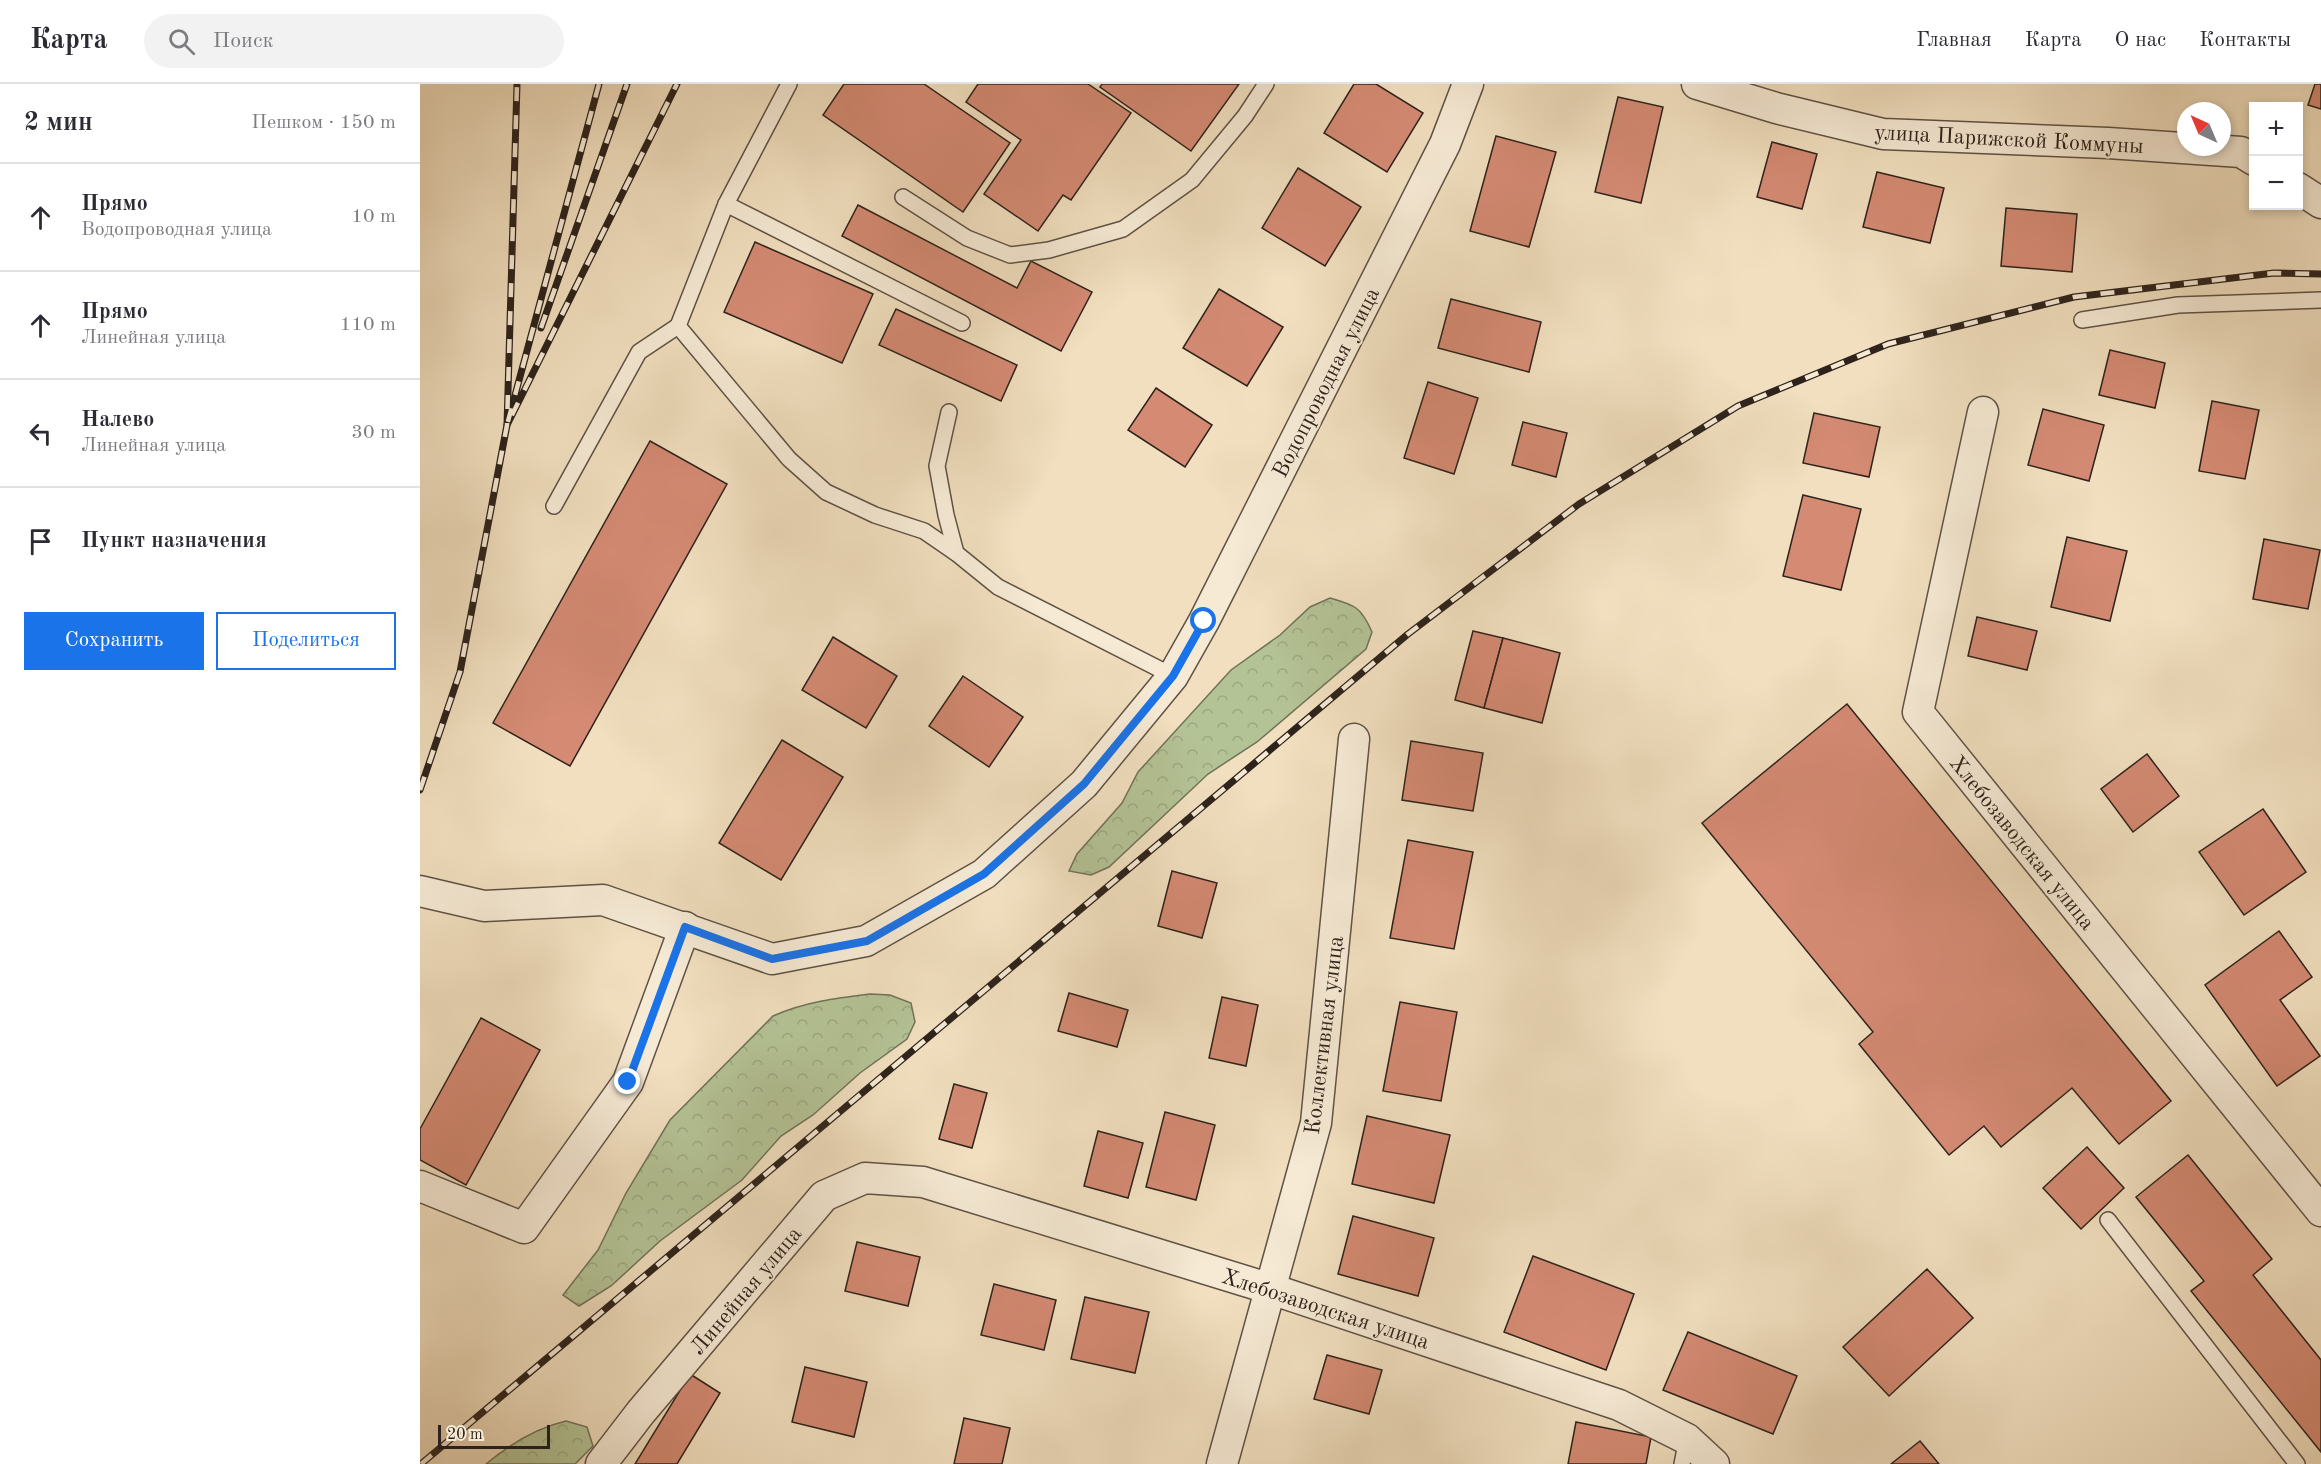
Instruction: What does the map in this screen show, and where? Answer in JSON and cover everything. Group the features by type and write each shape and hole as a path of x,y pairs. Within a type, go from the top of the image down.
{"street":[{"name":"Водопроводная улица","path":"1173,676 1204,621 1445,144 1468,84"},
{"name":"улица Парижской Коммуны","path":"1697,84 1776,108 1883,134 2130,144 2241,152 2249,157"},
{"path":"2303,191 2321,202"},
{"name":"Хлебозаводская улица","path":"1983,411 1918,712 2321,1211"},
{"path":"420,891 484,906 603,900 772,959 867,941 984,874 1084,784 1173,676"},
{"name":"Коллективная улица","path":"1222,1464 1316,1123 1354,739"},
{"path":"420,1186 524,1228 628,1082 685,927"},
{"name":"Линейная улица","path":"601,1464 641,1413 824,1196 865,1178 923,1182"},
{"name":"Хлебозаводская улица","path":"923,1182 1271,1289 1619,1405 1684,1452 1714,1464"}],"lane":[{"path":"554,506 639,352 678,326 726,204 789,84"},
{"path":"903,197 967,238 1010,255 1049,250 1123,229 1192,180 1245,116 1266,84"},
{"path":"726,204 962,323"},
{"path":"2082,321 2178,305 2321,300"},
{"path":"678,326 789,459 826,492 875,515 924,531 998,587 1173,676"},
{"path":"949,412 937,466 956,553"},
{"path":"2109,1220 2297,1464"}],"green space":[{"path":"1330,598 1351,605 1364,617 1372,632 1366,649 1257,742 1208,774 1109,867 1091,875 1069,871 1077,854 1122,803 1138,772 1231,670 1280,635 1310,607"},
{"path":"870,994 890,995 911,1003 915,1022 907,1039 860,1073 813,1115 781,1136 742,1180 660,1241 611,1286 579,1306 563,1295 598,1250 626,1193 670,1120 773,1016 809,1004"},
{"path":"566,1421 587,1427 593,1446 575,1464 486,1464 524,1438"}],"building":[{"path":"844,84 924,84 1010,143 963,212 823,115"},
{"path":"978,84 1088,84 1131,113 1071,200 1063,195 1038,231 984,194 1021,140 966,102"},
{"path":"1102,84 1239,84 1191,151 1100,87"},
{"path":"1354,84 1376,84 1423,113 1387,172 1324,133"},
{"path":"2315,84 2321,84 2321,109 2308,105"},
{"path":"1618,97 1663,107 1641,203 1595,192"},
{"path":"1496,136 1556,152 1529,247 1470,231"},
{"path":"1772,142 1817,154 1802,209 1757,197"},
{"path":"1298,168 1361,207 1325,266 1262,228"},
{"path":"1877,172 1944,188 1930,243 1863,227"},
{"path":"858,205 1017,288 1031,261 1092,292 1061,351 842,236"},
{"path":"2006,208 2077,214 2072,272 2001,266"},
{"path":"755,242 873,294 842,363 724,312"},
{"path":"1219,289 1283,327 1247,386 1183,348"},
{"path":"1451,299 1541,322 1529,372 1438,348"},
{"path":"896,309 1017,365 1001,401 879,345"},
{"path":"2110,350 2165,363 2155,408 2099,395"},
{"path":"1428,382 1478,398 1454,474 1404,458"},
{"path":"1156,388 1212,425 1185,467 1128,430"},
{"path":"2212,401 2259,410 2245,479 2199,471"},
{"path":"2043,409 2104,425 2089,481 2028,465"},
{"path":"1814,413 1880,427 1869,477 1803,463"},
{"path":"1523,422 1567,433 1556,477 1512,465"},
{"path":"650,441 727,484 570,766 493,723"},
{"path":"1803,495 1861,509 1841,590 1783,576"},
{"path":"2067,537 2127,551 2110,621 2051,607"},
{"path":"2264,539 2320,550 2308,609 2253,599"},
{"path":"1977,617 2037,631 2027,670 1968,656"},
{"path":"1473,631 1503,638 1484,708 1455,700"},
{"path":"833,637 897,676 866,728 802,690"},
{"path":"1503,638 1560,653 1542,723 1484,708"},
{"path":"963,676 1023,717 989,767 929,726"},
{"path":"1847,704 2171,1101 2119,1144 2072,1088 2001,1147 1984,1126 1949,1155 1859,1044 1873,1032 1702,823"},
{"path":"782,740 843,777 781,880 719,843"},
{"path":"1411,741 1483,753 1473,811 1402,800"},
{"path":"2147,754 2179,796 2133,832 2101,789"},
{"path":"2263,809 2306,872 2244,915 2199,852"},
{"path":"1408,840 1473,852 1454,949 1390,938"},
{"path":"1172,871 1217,883 1202,938 1158,926"},
{"path":"2279,931 2312,977 2280,1000 2320,1056 2277,1086 2205,985"},
{"path":"1069,993 1128,1010 1117,1047 1058,1031"},
{"path":"1222,997 1258,1005 1246,1066 1209,1058"},
{"path":"1400,1002 1457,1012 1441,1101 1383,1091"},
{"path":"481,1018 540,1050 466,1185 420,1160 420,1129"},
{"path":"954,1084 987,1093 972,1148 939,1139"},
{"path":"1165,1112 1215,1125 1196,1200 1146,1187"},
{"path":"1367,1116 1450,1135 1434,1203 1352,1184"},
{"path":"1098,1131 1143,1143 1128,1198 1084,1186"},
{"path":"2087,1147 2124,1188 2081,1229 2043,1188"},
{"path":"2188,1155 2272,1259 2253,1275 2321,1360 2321,1452 2191,1291 2204,1281 2136,1197"},
{"path":"1353,1216 1434,1238 1418,1296 1338,1274"},
{"path":"857,1242 920,1257 908,1306 845,1291"},
{"path":"1533,1256 1634,1294 1606,1370 1504,1332"},
{"path":"1927,1269 1973,1318 1889,1396 1843,1347"},
{"path":"994,1284 1056,1300 1044,1350 981,1335"},
{"path":"1085,1297 1149,1312 1135,1373 1071,1359"},
{"path":"1688,1332 1797,1376 1773,1434 1663,1390"},
{"path":"1327,1355 1382,1370 1369,1414 1314,1399"},
{"path":"805,1367 867,1382 854,1437 792,1422"},
{"path":"690,1374 720,1393 677,1464 635,1464"},
{"path":"964,1418 1010,1428 1002,1464 954,1464"},
{"path":"1576,1422 1651,1437 1646,1464 1568,1464"},
{"path":"1920,1441 1939,1464 1891,1464"}],"railway":[{"path":"420,790 460,672 507,425 517,84"},
{"path":"599,84 507,425 677,84"},
{"path":"541,328 627,84"},
{"path":"421,1464 1408,634 1579,504 1738,406 1888,344 2074,297 2274,273 2321,274"}],"route":[{"path":"628,1082 685,927 772,959 867,941 984,874 1084,784 1173,676 1204,621"}]}
